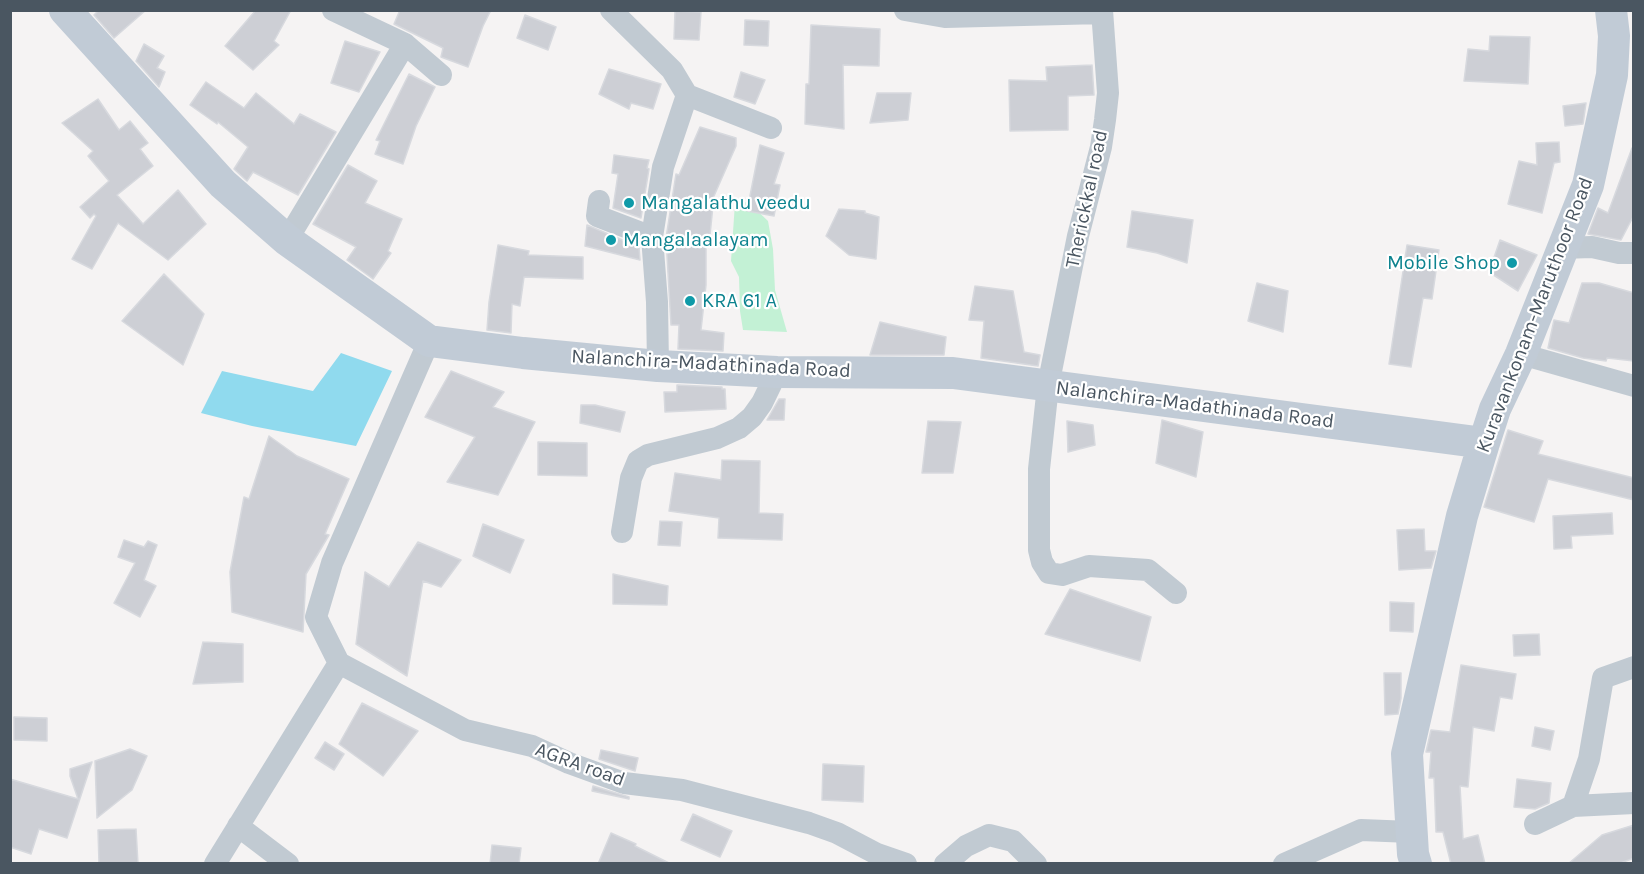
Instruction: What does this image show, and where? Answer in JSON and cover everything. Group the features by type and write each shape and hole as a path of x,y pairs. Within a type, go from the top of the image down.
{"street":[{"path":"333,10 405,44 441,75"},
{"path":"611,10 672,70 687,95 771,128"},
{"path":"905,10 945,17 1102,12"},
{"name":"Kuravankonam-Maruthoor Road","path":"1416,864 1411,832 1407,754 1462,516 1484,443 1495,409 1521,354 1588,185 1612,75 1614,36 1611,10"},
{"name":"Therickkal road","path":"1102,12 1108,93 1101,147 1078,236 1048,386 1039,470 1039,550 1042,562 1049,573 1062,575 1089,566 1148,570 1176,593"},
{"name":"Nalanchira-Madathinada Road","path":"75,15 223,184 287,240 429,341 658,366 777,372 953,373 1484,443"},
{"path":"287,240 405,44"},
{"path":"658,366 657,302 652,237 663,167 687,95"},
{"path":"599,201 597,216 652,237"},
{"path":"1562,248 1592,247 1619,254 1634,254"},
{"path":"215,864 339,663 316,616 332,563 429,341"},
{"path":"1521,354 1634,386"},
{"path":"622,532 631,478 638,461 648,454 717,438 739,428 752,417 762,403 777,372"},
{"name":"AGRA road","path":"339,663 465,730 532,746 569,763 624,783 682,790 809,823 906,864"},
{"path":"1573,806 1589,759 1603,678 1634,667"},
{"path":"1535,824 1573,806 1634,802"},
{"path":"238,826 288,864"},
{"path":"1284,864 1361,830 1411,832"},
{"path":"945,864 966,846 989,835 1013,841 1036,864"}],"green space":[{"path":"748,202 768,221 773,249 775,290 787,332 743,330 739,277 731,261 735,203"}],"water":[{"path":"341,353 392,371 356,446 252,426 201,413 222,371 313,391"}],"building":[{"path":"99,10 146,10 114,38 94,15"},
{"path":"256,10 291,10 274,41 279,45 253,70 225,46"},
{"path":"400,10 491,10 468,67 441,57 443,48 394,24"},
{"path":"675,11 701,12 699,40 674,39"},
{"path":"525,15 556,27 548,50 517,38"},
{"path":"745,20 769,21 768,46 744,45"},
{"path":"811,25 880,29 879,66 843,65 844,129 805,124"},
{"path":"1490,36 1530,37 1528,84 1464,81 1468,49 1489,51"},
{"path":"345,41 380,52 359,92 331,83"},
{"path":"144,44 164,56 157,68 165,72 159,87 136,61"},
{"path":"1092,65 1094,95 1068,96 1068,130 1010,131 1009,80 1047,81 1046,67"},
{"path":"609,69 661,84 653,109 631,103 629,109 599,94"},
{"path":"741,72 765,80 755,104 734,97"},
{"path":"409,74 435,87 416,126 403,164 375,154 380,141 376,140"},
{"path":"206,82 244,108 256,93 294,124 300,114 336,132 298,195 253,172 247,181 234,169 248,147 218,122 217,124 190,105"},
{"path":"877,93 911,93 908,120 870,123"},
{"path":"98,99 119,130 130,121 148,143 140,149 153,166 117,195 143,224 178,190 206,224 168,260 118,223 92,269 72,259 96,216 94,214 90,218 80,207 109,181 88,156 93,151 62,123"},
{"path":"1586,103 1583,124 1565,126 1563,106"},
{"path":"700,127 736,138 736,146 714,196 710,235 706,235 706,285 701,330 724,333 723,351 678,349 679,325 671,325 666,238 676,174 679,175"},
{"path":"1559,142 1560,162 1554,163 1542,213 1508,204 1519,161 1537,165 1536,143"},
{"path":"760,145 784,153 774,184 780,185 774,216 747,211"},
{"path":"1632,148 1634,149 1634,215 1621,240 1588,234 1598,208 1608,213"},
{"path":"614,155 649,160 641,218 613,208 618,174 612,173"},
{"path":"348,165 377,181 365,203 402,219 388,251 391,253 373,279 347,260 356,247 313,224"},
{"path":"839,209 865,211 865,213 879,217 876,259 849,255 826,236"},
{"path":"1132,211 1193,220 1187,263 1157,253 1127,247"},
{"name":"Mangalaalayam","path":"587,225 639,247 640,260 585,246"},
{"name":"Mobile Shop","path":"1500,240 1537,255 1518,291 1489,272"},
{"path":"498,245 529,251 528,255 583,257 583,279 524,277 520,306 512,304 511,333 487,330"},
{"path":"1407,245 1439,250 1432,299 1423,298 1411,367 1389,364"},
{"path":"164,274 204,314 183,365 122,321"},
{"path":"1257,283 1288,291 1283,332 1248,321"},
{"path":"1582,283 1599,283 1634,293 1634,361 1583,358 1548,348 1554,320 1569,323"},
{"path":"975,286 1013,291 1024,352 1040,355 1038,366 981,358 984,321 969,320"},
{"path":"880,322 946,337 944,355 870,355"},
{"path":"451,371 504,392 493,407 535,422 498,495 447,482 475,437 425,417"},
{"path":"677,385 722,387 725,389 726,409 665,412 664,392 677,392"},
{"path":"779,399 785,399 784,420 767,420"},
{"path":"581,405 595,405 625,412 620,432 580,423"},
{"path":"1162,420 1203,432 1196,477 1156,463"},
{"path":"928,421 961,422 953,473 922,473"},
{"path":"1067,421 1093,425 1095,445 1068,452"},
{"path":"1508,430 1543,441 1538,454 1634,478 1634,500 1548,479 1534,522 1484,507"},
{"path":"269,436 297,456 349,479 325,534 329,535 306,574 303,632 232,612 230,572 244,497 249,499"},
{"path":"538,442 587,443 587,476 538,475"},
{"path":"722,460 760,461 759,513 783,514 782,540 718,538 719,518 669,511 675,473 721,480"},
{"path":"1612,513 1613,534 1571,536 1572,548 1554,549 1553,516"},
{"path":"660,521 682,522 680,546 658,545"},
{"path":"483,524 524,540 510,573 473,556"},
{"path":"1424,529 1425,551 1436,551 1431,568 1399,570 1397,530"},
{"path":"124,540 144,547 148,541 157,545 144,580 156,586 140,617 114,603 135,563 118,557"},
{"path":"418,542 461,560 441,587 423,581 407,676 356,644 365,572 389,587"},
{"path":"613,574 668,586 667,605 613,604"},
{"path":"1070,589 1151,617 1140,661 1045,634"},
{"path":"1390,602 1414,603 1413,632 1390,631"},
{"path":"1539,634 1540,655 1514,656 1513,635"},
{"path":"203,642 243,644 243,682 193,684"},
{"path":"1461,665 1516,674 1512,699 1500,697 1494,731 1473,727 1468,787 1460,786 1463,839 1478,835 1485,864 1451,864 1443,832 1436,832 1434,778 1429,778 1431,752 1426,752 1431,730 1450,732"},
{"path":"1384,673 1401,673 1401,698 1398,714 1385,715"},
{"path":"362,703 418,731 383,776 339,744"},
{"path":"14,717 47,718 47,741 14,740"},
{"path":"1535,727 1554,731 1550,750 1532,746"},
{"path":"325,742 344,754 334,770 315,758"},
{"path":"130,749 147,756 132,790 97,818 95,761"},
{"path":"601,750 638,758 635,771 599,759"},
{"path":"92,762 67,838 39,829 31,854 10,847 10,779 78,799 70,776 70,769"},
{"path":"823,764 864,766 863,802 822,800"},
{"path":"1517,779 1551,783 1549,803 1535,809 1514,807"},
{"path":"593,786 629,797 629,799 592,791"},
{"path":"693,814 732,831 720,857 681,840"},
{"path":"1634,825 1634,858 1618,864 1568,864 1602,835"},
{"path":"136,829 138,864 99,864 98,830"},
{"path":"611,833 636,844 635,846 671,864 598,864"},
{"path":"492,845 521,848 519,864 490,864"}],"place":[{"name":"Mangalathu veedu","path":"629,203"},
{"name":"Mangalaalayam","path":"611,240"},
{"name":"Mobile Shop","path":"1512,263"},
{"name":"KRA 61 A","path":"690,301"}]}
